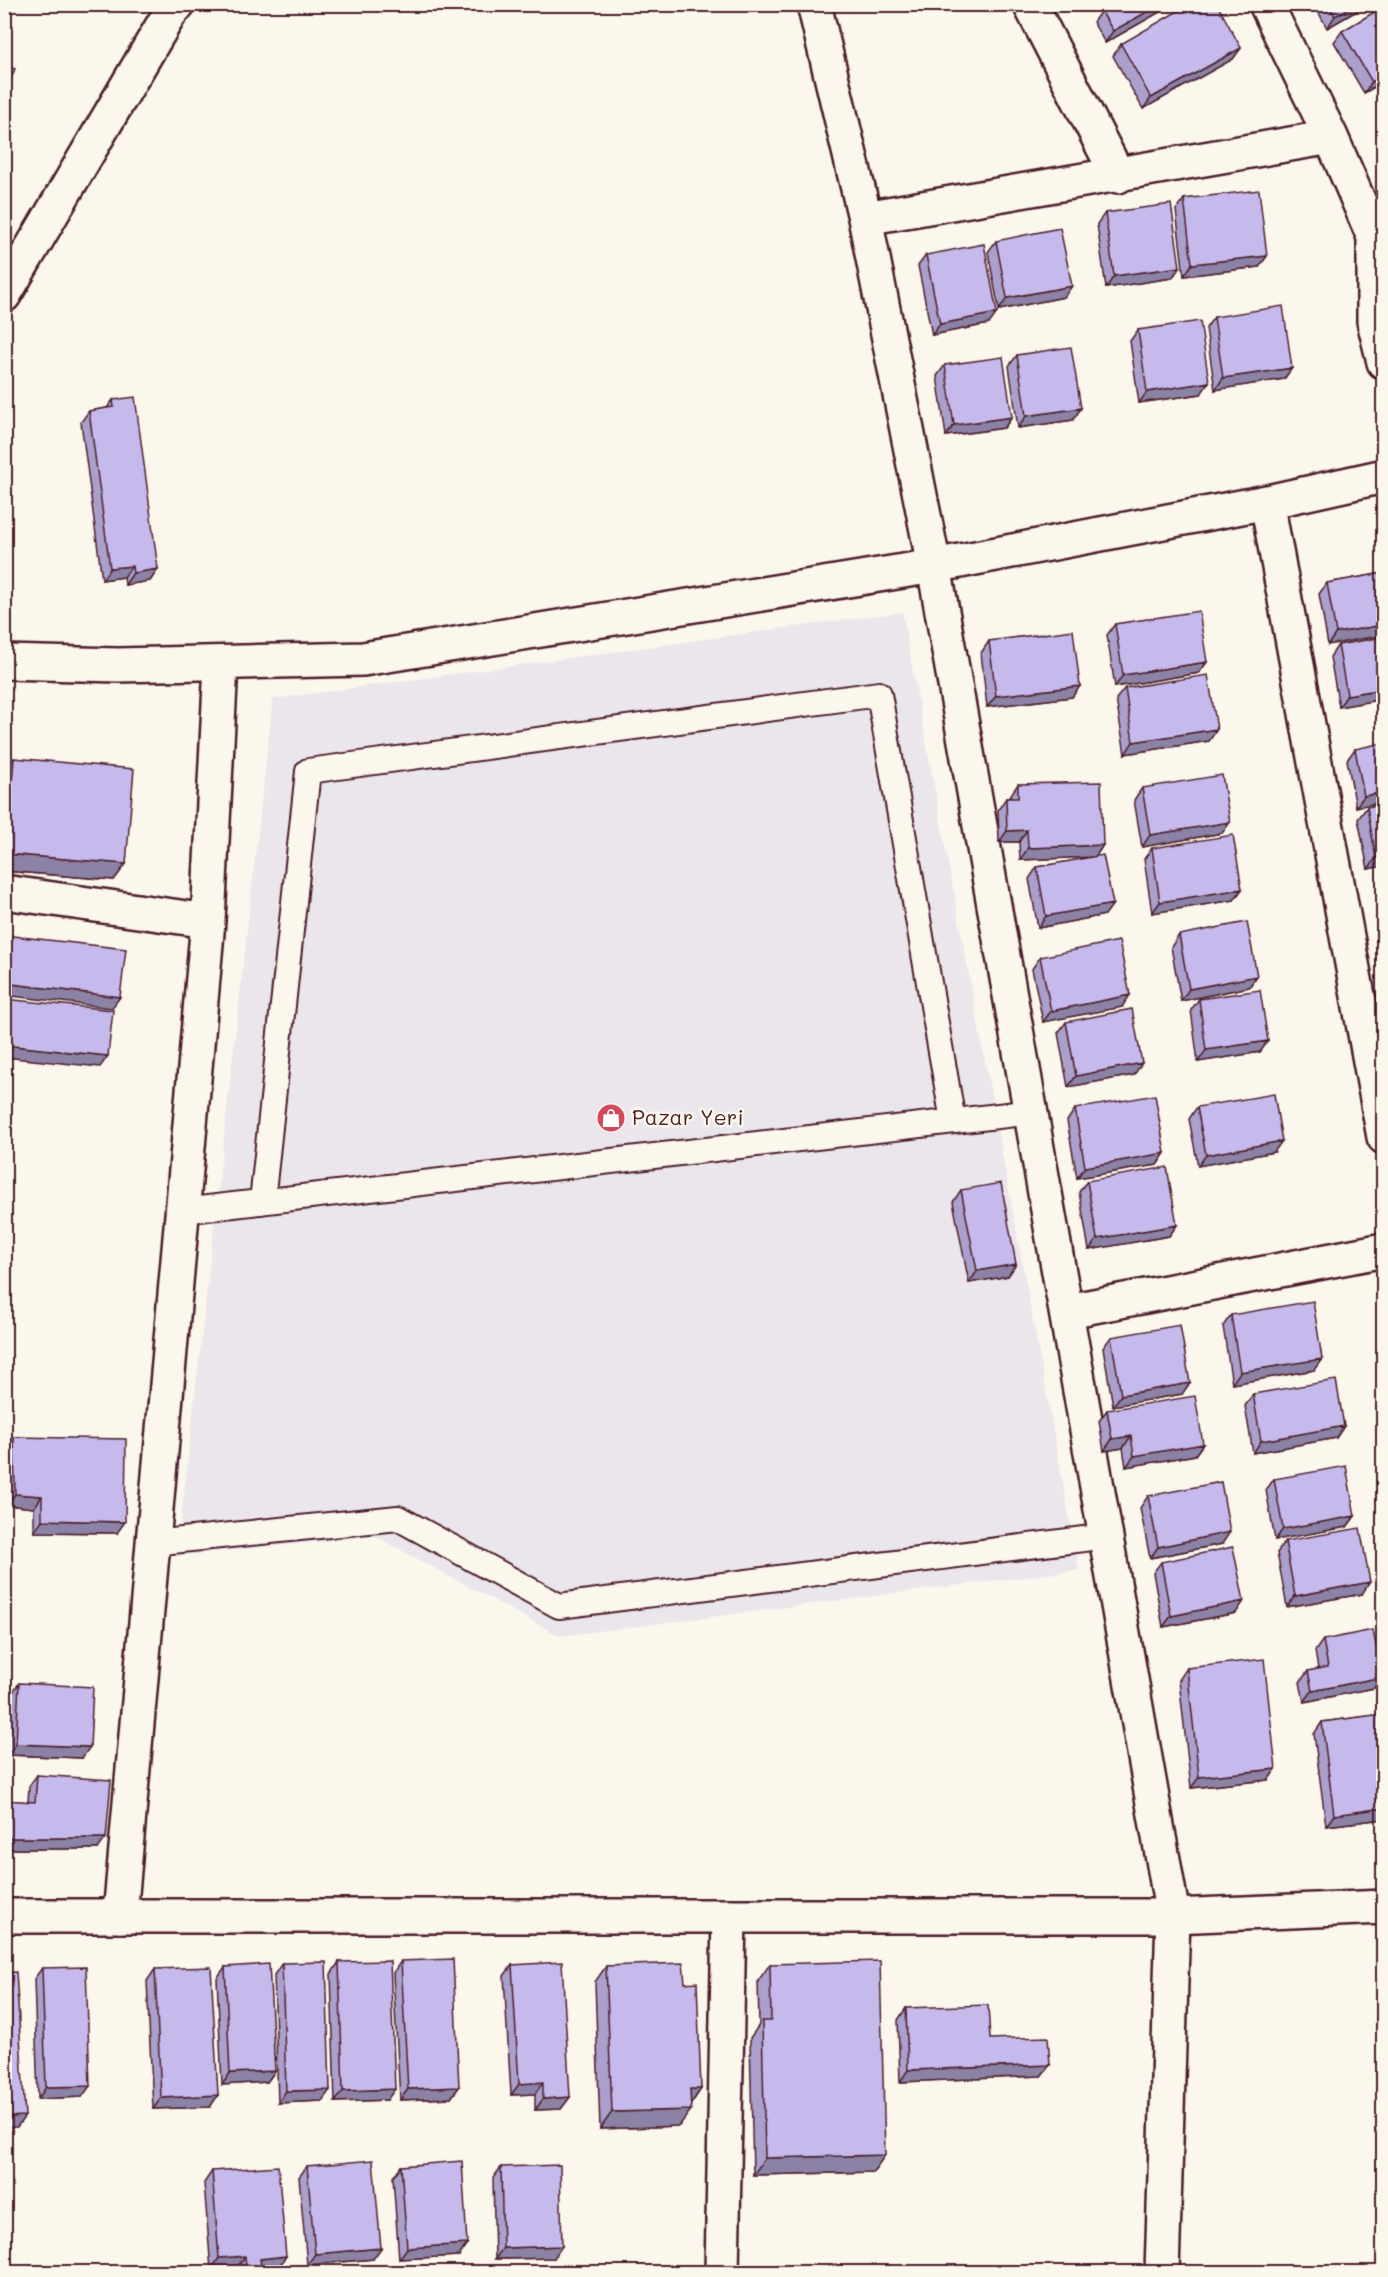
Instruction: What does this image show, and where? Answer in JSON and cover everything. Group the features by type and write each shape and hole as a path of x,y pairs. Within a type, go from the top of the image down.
{"street":[{"path":"4,295 170,13 178,4"},
{"path":"814,4 865,218 934,566 1068,1311 1173,1916 1162,2272"},
{"path":"1030,4 1118,176"},
{"path":"1266,4 1379,242 1374,321 1383,362"},
{"path":"865,218 1331,138"},
{"path":"4,662 221,664 363,659 934,566 1267,502 1383,476"},
{"path":"1267,502 1383,1137"},
{"path":"120,1916 208,921 221,664"},
{"path":"4,892 208,921"},
{"path":"1068,1311 1383,1250"},
{"path":"4,1916 1173,1916 1383,1907"},
{"path":"722,2272 729,1916"}],"lane":[{"path":"262,1202 308,771 879,694 953,1121"},
{"path":"182,1211 1032,1112"},
{"path":"152,1543 398,1518 559,1606 1107,1536"}],"shaded area":[{"name":"Pazar Yeri","path":"902,612 1079,1570 560,1636 375,1536 177,1556 273,699"}],"building":[{"path":"1113,4 1161,4 1113,31 1101,11"},
{"path":"1190,4 1217,4 1241,48 1151,98 1121,44"},
{"path":"1328,4 1356,4 1335,16"},
{"path":"1383,7 1383,75 1372,82 1342,31"},
{"path":"4,65 15,69 4,96"},
{"path":"1259,190 1267,256 1192,264 1184,199"},
{"path":"1171,204 1180,267 1114,276 1105,213"},
{"path":"1060,228 1072,286 1007,298 996,241"},
{"path":"984,244 997,313 940,324 926,255"},
{"path":"1283,306 1292,368 1223,378 1214,317"},
{"path":"1200,321 1209,382 1147,392 1138,330"},
{"path":"1071,347 1081,408 1026,416 1017,355"},
{"path":"1003,357 1012,417 954,425 945,365"},
{"path":"135,397 158,569 133,573 132,566 110,568 89,411 114,407 113,400"},
{"path":"1383,573 1383,625 1336,633 1327,583"},
{"path":"1199,611 1207,662 1123,675 1115,624"},
{"path":"1073,630 1080,686 996,696 989,641"},
{"path":"1383,637 1383,689 1347,695 1338,645"},
{"path":"1208,675 1217,729 1133,742 1125,688"},
{"path":"1383,743 1383,792 1364,796 1355,749"},
{"path":"14,758 134,769 126,864 6,854"},
{"path":"1222,775 1230,822 1150,835 1142,788"},
{"path":"1101,782 1103,845 1028,848 1027,830 1007,831 1006,798 1018,798 1018,784"},
{"path":"1383,804 1383,856 1376,858 1367,807"},
{"path":"1233,835 1242,889 1160,902 1152,848"},
{"path":"1103,855 1113,904 1046,916 1037,867"},
{"path":"1247,922 1257,976 1189,989 1179,935"},
{"path":"4,935 126,949 120,997 4,983"},
{"path":"1119,941 1130,995 1051,1011 1040,957"},
{"path":"1260,990 1268,1041 1206,1050 1199,999"},
{"path":"4,999 113,1010 108,1056 4,1045"},
{"path":"1132,1009 1142,1063 1076,1076 1066,1022"},
{"path":"1274,1094 1282,1141 1206,1155 1197,1107"},
{"path":"1155,1095 1165,1153 1085,1167 1075,1109"},
{"path":"1167,1167 1177,1225 1097,1239 1087,1181"},
{"path":"1001,1183 1016,1264 977,1271 961,1190"},
{"path":"1313,1301 1322,1359 1240,1372 1231,1315"},
{"path":"1180,1325 1190,1383 1121,1395 1111,1337"},
{"path":"1336,1380 1344,1426 1261,1441 1253,1394"},
{"path":"1195,1396 1203,1444 1134,1456 1131,1436 1112,1439 1107,1410"},
{"path":"14,1437 126,1439 125,1522 42,1520 42,1496 15,1494"},
{"path":"1346,1466 1355,1516 1283,1529 1274,1479"},
{"path":"1221,1482 1230,1532 1158,1547 1148,1496"},
{"path":"1360,1528 1370,1582 1295,1596 1285,1541"},
{"path":"1233,1547 1244,1601 1171,1616 1161,1562"},
{"path":"1373,1630 1382,1677 1312,1691 1308,1671 1328,1667 1323,1640"},
{"path":"1264,1659 1276,1769 1199,1777 1187,1668"},
{"path":"19,1683 93,1687 90,1747 16,1744"},
{"path":"1383,1714 1383,1808 1334,1815 1322,1722"},
{"path":"37,1775 111,1780 106,1838 4,1838 4,1800 35,1802"},
{"path":"453,1959 459,2087 408,2089 401,1961"},
{"path":"390,1961 395,2089 343,2091 339,1962"},
{"path":"880,1961 885,2155 765,2158 762,2021 771,2021 770,1964"},
{"path":"326,1962 330,2090 286,2091 282,1963"},
{"path":"562,1962 570,2097 543,2099 543,2082 519,2084 512,1965"},
{"path":"683,1963 685,1983 697,1982 701,2089 690,2089 691,2110 612,2112 606,1966"},
{"path":"269,1964 275,2071 230,2073 225,1967"},
{"path":"86,1967 90,2086 46,2087 42,1968"},
{"path":"211,1967 218,2095 161,2098 155,1969"},
{"path":"16,1972 25,2116 4,2117 4,1973"},
{"path":"988,2005 990,2039 1048,2037 1050,2065 908,2070 906,2008"},
{"path":"373,2160 381,2248 315,2254 307,2166"},
{"path":"462,2161 467,2244 407,2248 401,2166"},
{"path":"560,2165 562,2246 503,2248 501,2167"},
{"path":"278,2166 286,2256 260,2259 261,2266 246,2267 245,2256 219,2258 212,2171"}],"place":[{"name":"Pazar Yeri","path":"611,1118"}]}
